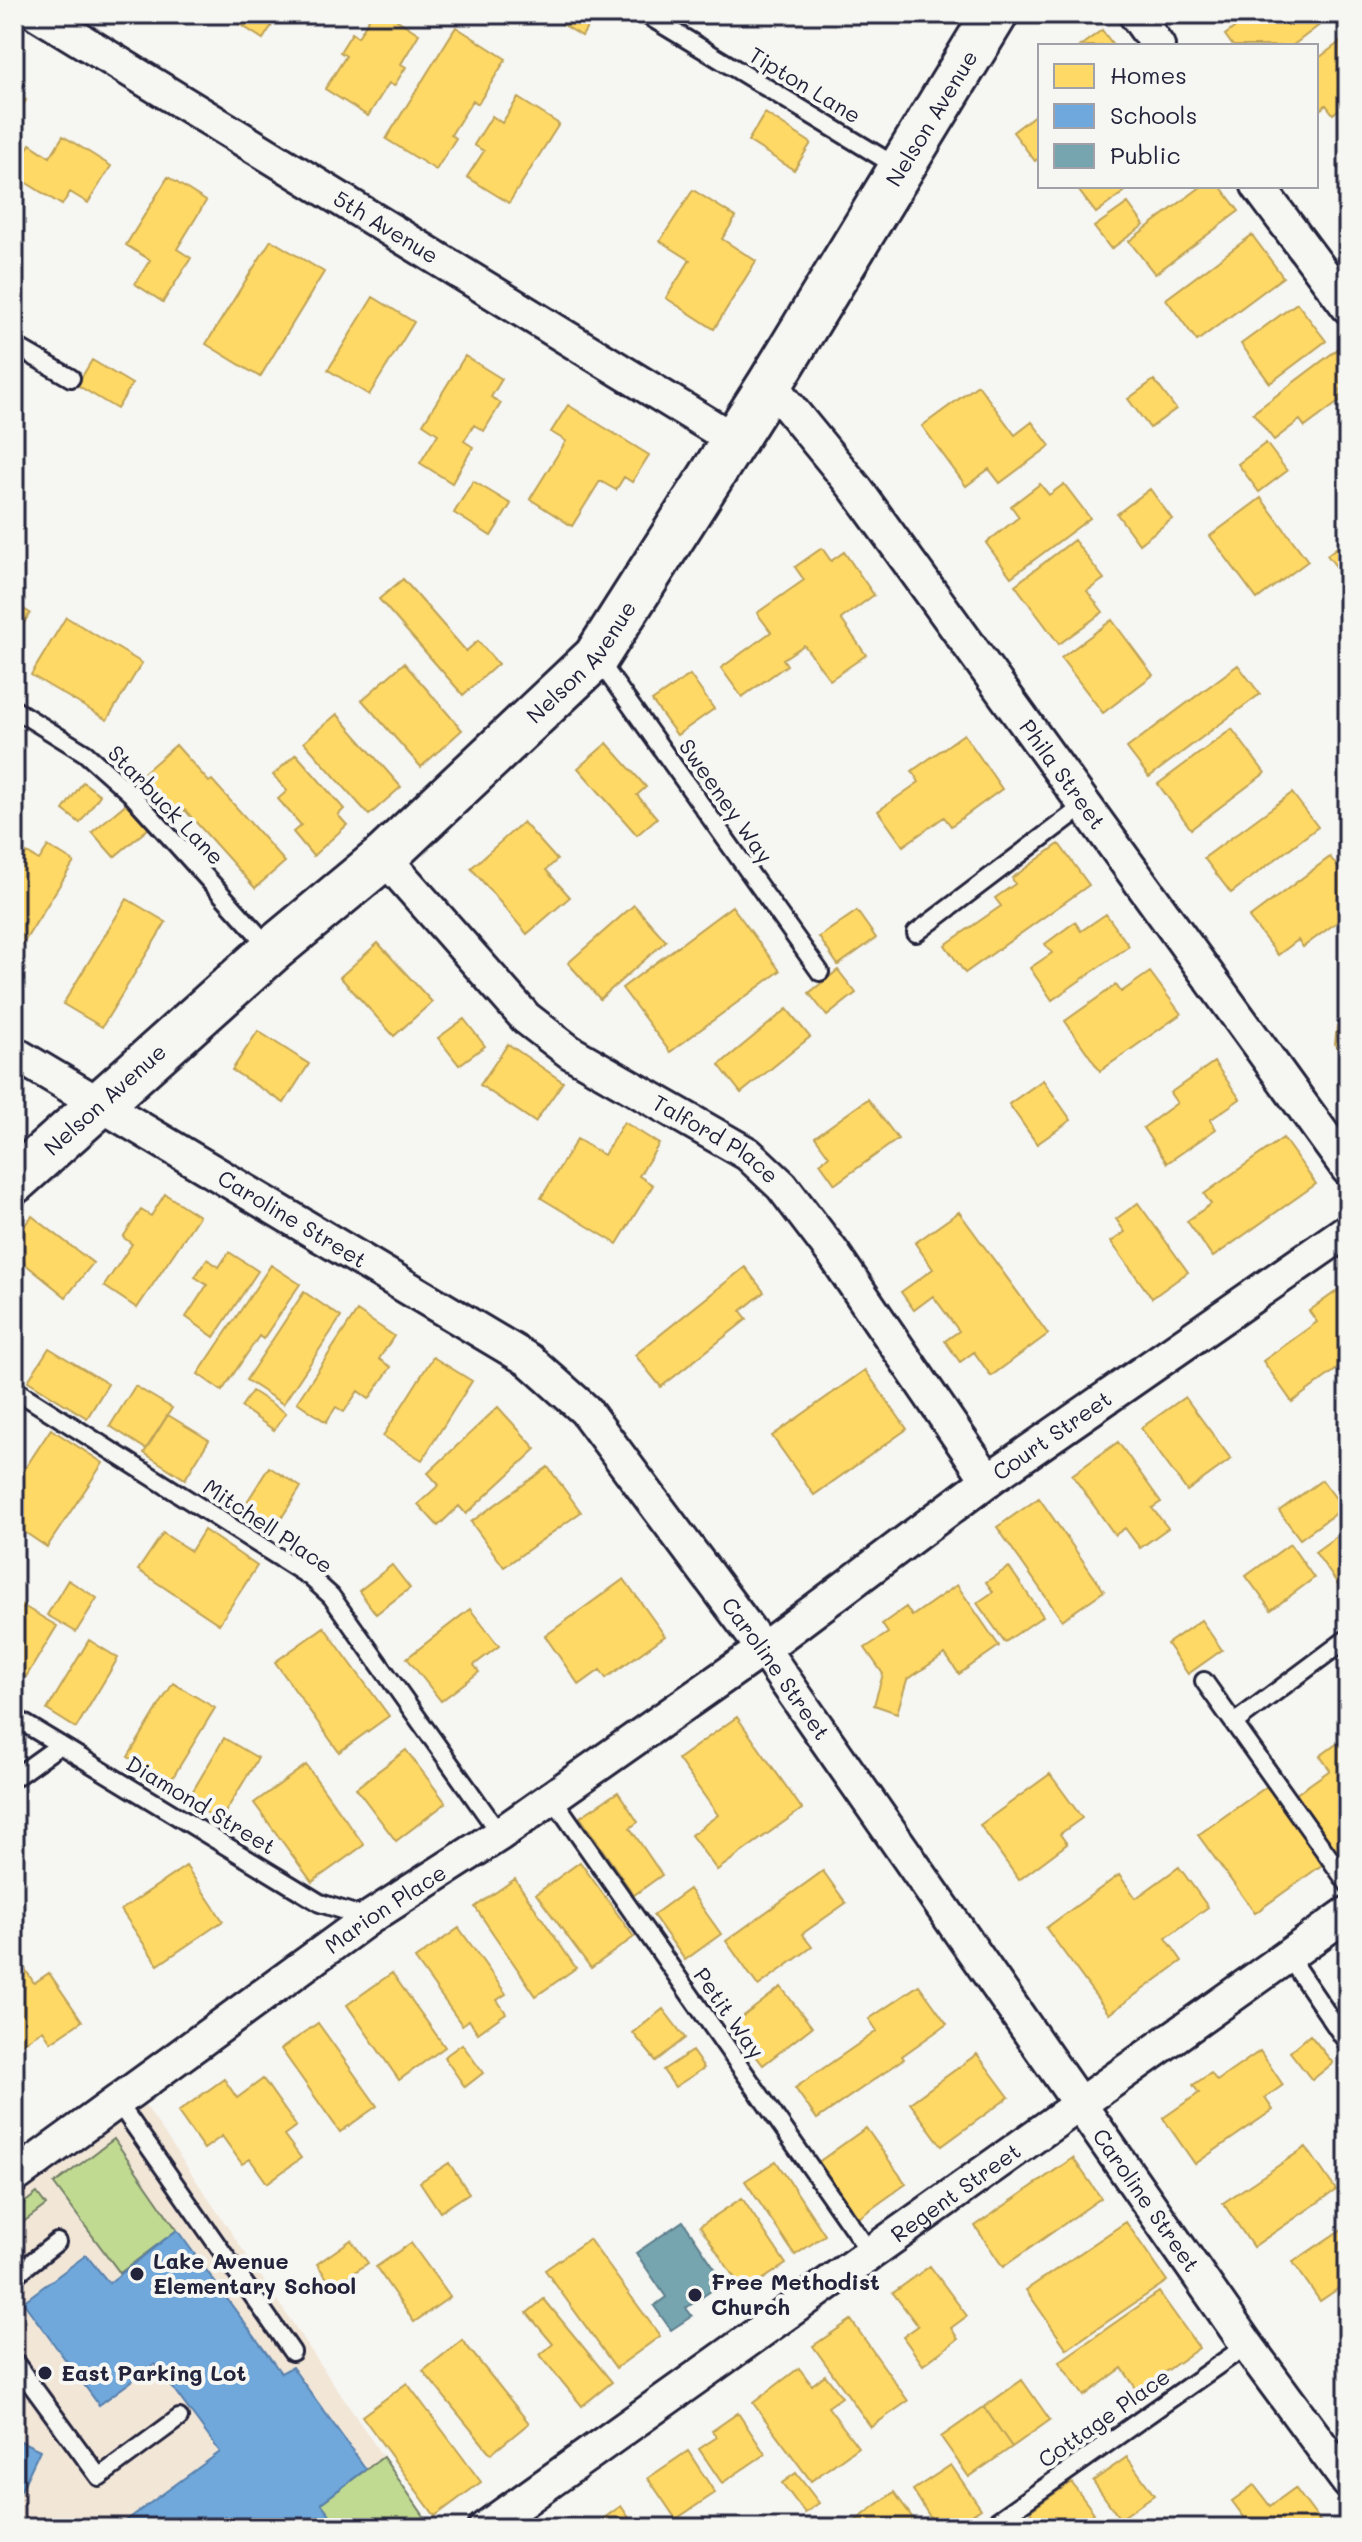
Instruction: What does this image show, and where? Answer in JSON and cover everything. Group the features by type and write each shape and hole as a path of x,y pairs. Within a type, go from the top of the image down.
{"street":[{"name":"5th Avenue","path":"38,14 734,440"},
{"name":"Nelson Avenue","path":"14,1181 272,950 384,857 596,657 770,384 995,14"},
{"path":"1135,14 1157,44"},
{"path":"1259,188 1348,307"},
{"name":"Phila Street","path":"770,384 856,489 1348,1169"},
{"name":"Talford Place","path":"384,857 526,1018 570,1052 748,1154 782,1186 833,1253 988,1480"},
{"name":"Caroline Street","path":"14,1053 529,1360 585,1410 763,1649 1247,2345 1348,2482"},
{"name":"Court Street","path":"763,1649 988,1480 1348,1230"},
{"name":"Marion Place","path":"14,2177 369,1918 500,1834 763,1649"},
{"name":"Regent Street","path":"485,2528 1348,1913"}],"lane":[{"name":"Tipton Lane","path":"645,14 900,168"},
{"path":"14,345 71,378"},
{"name":"Sweeney Way","path":"596,657 820,972"},
{"name":"Starbuck Lane","path":"14,709 85,753 130,793 272,950"},
{"path":"916,933 1085,805"},
{"name":"Mitchell Place","path":"14,1389 310,1577 331,1596 500,1834"},
{"path":"1234,1723 1348,1638"},
{"path":"1204,1681 1348,1884"},
{"name":"Diamond Street","path":"14,1717 320,1903 369,1918"},
{"path":"14,1778 60,1745"},
{"name":"Petit Way","path":"552,1797 871,2254"},
{"path":"1288,1956 1348,2044"},
{"path":"117,2101 292,2352"},
{"path":"14,2276 57,2242"},
{"name":"Cottage Place","path":"987,2528 1247,2345"},
{"path":"14,2361 99,2477 179,2418"}],"shaded area":[{"name":"Lake Avenue Elementary School","path":"139,2096 433,2528 14,2528 14,2198 104,2128"}],"green space":[{"path":"114,2139 177,2230 120,2273 54,2184"},
{"path":"37,2193 46,2205 14,2229 14,2211"},
{"path":"383,2457 428,2522 419,2528 340,2528 321,2503"}],"building: Homes":[{"path":"224,14 279,14 263,39"},
{"path":"372,14 388,14 419,34 401,64 406,67 394,86 389,83 368,116 325,89 346,56 340,52 352,33 358,37"},
{"path":"553,14 595,14 582,36 551,17"},
{"path":"1252,14 1334,14 1295,44 1232,44 1225,35"},
{"path":"456,27 506,59 478,104 473,100 451,135 456,138 436,170 386,139"},
{"path":"1102,30 1112,44 1083,44"},
{"path":"1348,36 1348,102 1333,114 1326,105 1318,111 1318,58"},
{"path":"14,93 26,100 14,120"},
{"path":"518,98 559,124 509,203 467,177 484,151 474,145 492,116 502,123"},
{"path":"765,113 811,143 794,170 748,141"},
{"path":"1038,113 1038,159 1035,161 1013,132"},
{"path":"63,136 111,166 88,203 70,192 62,205 14,175 30,144 50,157"},
{"path":"168,177 206,201 177,249 191,258 163,302 135,284 150,260 126,245"},
{"path":"1077,188 1129,188 1096,213"},
{"path":"1199,188 1222,188 1239,211 1155,274 1129,241"},
{"path":"693,190 736,217 722,239 756,261 714,329 666,298 690,260 660,241"},
{"path":"1128,203 1144,225 1111,249 1094,227"},
{"path":"1252,235 1283,277 1197,341 1166,299"},
{"path":"271,240 324,272 260,377 206,344"},
{"path":"373,297 414,322 369,395 328,370"},
{"path":"1297,303 1326,341 1270,383 1241,344"},
{"path":"1338,349 1348,362 1348,384 1339,391 1344,398 1305,427 1300,420 1274,440 1253,413"},
{"path":"465,356 502,379 491,397 501,403 484,431 474,425 464,441 473,447 452,483 420,463 438,434 423,424"},
{"path":"92,360 132,384 117,409 77,385"},
{"path":"1154,380 1176,409 1150,428 1128,399"},
{"path":"978,385 1015,435 1032,422 1050,446 1000,483 989,469 966,486 922,426"},
{"path":"568,405 649,455 632,482 624,477 616,490 600,481 572,526 530,499 566,441 551,432"},
{"path":"1266,443 1287,471 1259,492 1238,464"},
{"path":"473,481 511,504 491,536 454,513"},
{"path":"1040,484 1049,495 1064,484 1090,518 1011,577 986,543 1019,517 1011,506"},
{"path":"1150,489 1172,519 1139,544 1117,514"},
{"path":"1261,498 1308,561 1257,599 1210,536"},
{"path":"1348,539 1348,576 1345,578 1327,555"},
{"path":"1074,540 1104,579 1087,591 1103,612 1059,644 1015,585"},
{"path":"822,548 831,561 844,552 874,595 841,619 866,655 830,680 804,645 783,659 787,665 742,697 721,668 771,632 757,613 804,580 795,567"},
{"path":"403,579 466,651 478,641 498,664 463,695 379,599"},
{"path":"14,603 30,613 14,638"},
{"path":"66,617 142,663 107,720 31,675"},
{"path":"1112,620 1153,675 1103,713 1061,658"},
{"path":"404,663 462,730 421,767 362,700"},
{"path":"1238,665 1260,694 1149,777 1127,748"},
{"path":"690,675 714,709 677,735 652,701"},
{"path":"337,714 401,787 369,815 304,742"},
{"path":"1232,729 1265,773 1191,829 1158,784"},
{"path":"964,734 1002,789 951,826 944,817 903,846 878,811 919,782 912,771"},
{"path":"607,743 646,787 637,795 657,818 637,835 578,768"},
{"path":"176,745 209,782 212,780 285,862 255,888 185,810 175,818 139,777"},
{"path":"296,754 344,809 338,815 347,825 313,856 293,832 301,825 278,799 287,791 273,775"},
{"path":"83,782 100,795 80,823 63,810"},
{"path":"1292,793 1318,827 1231,893 1204,858"},
{"path":"128,802 149,828 114,857 92,832"},
{"path":"523,822 557,860 546,870 570,897 527,934 471,868"},
{"path":"1059,844 1089,885 965,973 945,945 1001,906 995,898 1015,884 1012,878"},
{"path":"48,846 74,862 14,958 14,875 27,853 39,860"},
{"path":"1330,857 1348,880 1348,914 1303,947 1298,940 1278,955 1249,918"},
{"path":"127,899 166,922 102,1027 63,1004"},
{"path":"634,905 666,941 600,999 568,963"},
{"path":"732,906 780,971 670,1052 622,988"},
{"path":"857,911 876,938 838,965 819,937"},
{"path":"1106,914 1129,946 1052,1000 1030,968 1052,953 1045,944 1075,922 1081,931"},
{"path":"378,943 432,1002 394,1036 340,977"},
{"path":"838,970 856,993 827,1016 809,993"},
{"path":"1150,972 1181,1014 1100,1071 1065,1021 1116,985 1121,992"},
{"path":"787,1009 810,1037 741,1093 719,1065"},
{"path":"1348,1015 1348,1064 1335,1044 1337,1026"},
{"path":"464,1019 485,1046 459,1065 438,1038"},
{"path":"258,1031 309,1064 284,1103 232,1070"},
{"path":"508,1044 563,1082 535,1122 480,1085"},
{"path":"1214,1062 1240,1099 1210,1120 1216,1129 1167,1163 1143,1128 1177,1103 1170,1093"},
{"path":"1043,1080 1071,1120 1037,1144 1009,1104"},
{"path":"868,1099 898,1139 835,1184 820,1163 829,1156 815,1137"},
{"path":"624,1122 659,1144 639,1176 653,1185 617,1244 541,1198 577,1139 604,1155"},
{"path":"1283,1138 1316,1184 1213,1257 1187,1221 1211,1204 1204,1194"},
{"path":"165,1194 199,1216 137,1308 104,1286 132,1244 123,1237 141,1210 151,1216"},
{"path":"1138,1203 1188,1272 1152,1298 1111,1242 1125,1232 1116,1219"},
{"path":"959,1212 1048,1334 991,1376 974,1352 960,1362 945,1341 959,1331 933,1296 914,1310 901,1292 933,1269 915,1243"},
{"path":"32,1216 93,1263 66,1297 14,1255 14,1239"},
{"path":"229,1252 258,1271 214,1337 186,1317 207,1285 195,1277 207,1259 219,1267"},
{"path":"271,1265 300,1284 263,1339 259,1336 222,1391 198,1374"},
{"path":"745,1267 764,1292 741,1311 747,1319 661,1387 635,1355"},
{"path":"1348,1283 1348,1361 1292,1402 1263,1361 1317,1322 1309,1311"},
{"path":"304,1292 341,1317 283,1404 246,1380"},
{"path":"357,1311 394,1336 379,1359 391,1367 369,1399 358,1391 344,1412 336,1407 326,1422 297,1402"},
{"path":"49,1348 108,1384 87,1418 28,1381"},
{"path":"433,1357 472,1381 422,1460 383,1436"},
{"path":"865,1370 907,1429 814,1495 772,1436"},
{"path":"135,1386 172,1408 146,1449 110,1426"},
{"path":"252,1391 286,1413 274,1430 241,1407"},
{"path":"1185,1397 1231,1459 1187,1491 1141,1428"},
{"path":"498,1407 536,1449 466,1514 459,1506 438,1526 418,1504 439,1485 428,1473"},
{"path":"168,1415 209,1440 185,1479 144,1453"},
{"path":"51,1429 103,1463 47,1547 14,1525 14,1485"},
{"path":"1118,1442 1161,1502 1152,1508 1168,1528 1140,1548 1125,1528 1115,1535 1072,1475"},
{"path":"269,1467 301,1487 272,1533 240,1513"},
{"path":"548,1467 581,1512 504,1567 471,1522"},
{"path":"1322,1480 1343,1508 1300,1539 1279,1511"},
{"path":"1039,1498 1104,1591 1062,1620 997,1527"},
{"path":"1348,1528 1348,1577 1338,1584 1315,1552"},
{"path":"204,1530 257,1566 219,1624 138,1570 163,1533 191,1551"},
{"path":"1290,1544 1314,1578 1271,1610 1246,1576"},
{"path":"392,1565 410,1588 376,1614 359,1591"},
{"path":"1009,1567 1043,1616 1005,1642 977,1603 993,1592 986,1582"},
{"path":"624,1579 665,1636 606,1678 600,1670 579,1685 545,1636"},
{"path":"68,1580 97,1598 76,1632 47,1615"},
{"path":"957,1585 999,1646 959,1674 945,1654 907,1680 897,1713 874,1705 883,1674 865,1648 888,1633 882,1624 906,1607 912,1616"},
{"path":"20,1604 57,1626 26,1677 14,1670 14,1613"},
{"path":"470,1609 499,1646 474,1665 479,1672 441,1701 407,1658"},
{"path":"1201,1620 1222,1650 1188,1674 1167,1644"},
{"path":"324,1627 389,1716 339,1752 275,1662"},
{"path":"89,1640 118,1658 76,1728 47,1710"},
{"path":"173,1683 215,1708 170,1782 128,1757"},
{"path":"737,1717 802,1809 717,1870 691,1835 718,1815 678,1759"},
{"path":"224,1738 258,1758 220,1821 187,1801"},
{"path":"1338,1743 1348,1757 1348,1860 1342,1864 1292,1797 1330,1770 1320,1756"},
{"path":"406,1750 446,1803 396,1841 356,1788"},
{"path":"306,1765 364,1845 312,1882 254,1803"},
{"path":"1050,1774 1082,1818 1060,1834 1067,1844 1019,1880 980,1825"},
{"path":"1269,1785 1326,1862 1255,1913 1198,1835"},
{"path":"618,1792 638,1822 630,1828 662,1875 634,1895 580,1817"},
{"path":"580,1862 634,1937 591,1968 536,1894"},
{"path":"186,1866 223,1921 158,1965 121,1910"},
{"path":"1179,1867 1208,1907 1166,1938 1182,1961 1109,2014 1046,1928 1119,1875 1136,1898"},
{"path":"823,1871 846,1903 802,1934 812,1947 758,1986 726,1941"},
{"path":"515,1879 576,1968 536,1996 475,1907"},
{"path":"689,1889 721,1934 685,1960 653,1915"},
{"path":"459,1928 506,1994 497,2000 506,2013 478,2033 469,2020 462,2025 415,1959"},
{"path":"18,1958 34,1983 49,1973 82,2021 51,2042 43,2030 18,2046 14,2040 14,1961"},
{"path":"392,1973 445,2047 399,2080 347,2005"},
{"path":"919,1985 947,2024 902,2056 904,2059 817,2119 795,2088 877,2031 869,2019"},
{"path":"781,1987 812,2027 763,2065 732,2025"},
{"path":"663,2009 685,2038 656,2061 633,2033"},
{"path":"318,2023 377,2106 340,2132 281,2049"},
{"path":"1310,2035 1333,2063 1312,2080 1290,2052"},
{"path":"462,2044 483,2073 465,2087 444,2057"},
{"path":"692,2051 704,2068 675,2087 663,2070"},
{"path":"1260,2051 1283,2085 1265,2098 1273,2110 1195,2164 1163,2118 1199,2093 1193,2085 1211,2073 1217,2081"},
{"path":"977,2054 1009,2097 942,2146 910,2103"},
{"path":"224,2079 237,2098 263,2079 296,2126 284,2135 301,2158 267,2183 250,2159 242,2164 222,2136 204,2149 178,2112"},
{"path":"866,2128 906,2184 857,2219 817,2163"},
{"path":"1306,2147 1336,2190 1253,2247 1223,2203"},
{"path":"1073,2158 1101,2198 1003,2267 975,2226"},
{"path":"776,2161 825,2235 795,2255 745,2181"},
{"path":"449,2163 469,2193 440,2212 420,2182"},
{"path":"742,2198 786,2264 744,2292 700,2226"},
{"path":"1126,2222 1167,2281 1067,2349 1026,2290"},
{"path":"1348,2225 1348,2282 1320,2301 1293,2262"},
{"path":"589,2239 660,2336 616,2368 545,2270"},
{"path":"351,2240 368,2263 333,2287 317,2264"},
{"path":"411,2243 450,2297 414,2322 376,2267"},
{"path":"930,2266 967,2316 951,2328 958,2339 923,2365 903,2337 918,2326 893,2293"},
{"path":"1159,2292 1199,2348 1138,2391 1122,2368 1084,2396 1059,2362"},
{"path":"544,2299 612,2382 582,2406 540,2355 553,2344 527,2313"},
{"path":"851,2320 908,2401 871,2427 813,2346"},
{"path":"462,2340 529,2423 491,2454 423,2371"},
{"path":"799,2368 812,2385 825,2375 842,2397 828,2407 858,2447 811,2481 753,2403"},
{"path":"1022,2380 1050,2420 1012,2447 984,2407"},
{"path":"407,2383 481,2482 435,2516 362,2416"},
{"path":"984,2407 1012,2447 969,2477 941,2437"},
{"path":"738,2413 765,2454 722,2483 699,2449 717,2437 712,2431"},
{"path":"688,2451 715,2493 676,2519 648,2478"},
{"path":"1127,2457 1154,2495 1120,2519 1093,2481"},
{"path":"951,2465 981,2509 952,2528 937,2528 913,2490"},
{"path":"796,2473 819,2503 805,2513 782,2483"},
{"path":"1071,2482 1094,2513 1073,2528 1042,2528 1030,2511"},
{"path":"1254,2485 1270,2506 1295,2488 1325,2528 1252,2528 1232,2501"},
{"path":"894,2492 920,2528 846,2528"},
{"path":"621,2506 636,2528 590,2528"}],"building: Schools":[{"name":"Lake Avenue Elementary School","path":"177,2230 281,2373 292,2367 366,2469 321,2503 340,2528 116,2528 220,2452 155,2364 99,2405 23,2302 86,2255 109,2283"},
{"path":"14,2438 40,2450 14,2505"}],"building: Public":[{"path":"683,2221 724,2282 686,2308 692,2316 671,2330 654,2306 666,2297 636,2253"}],"place":[{"name":"Lake Avenue Elementary School","path":"137,2274"},
{"name":"Free Methodist Church","path":"695,2295"},
{"name":"East Parking Lot","path":"45,2373"}]}
